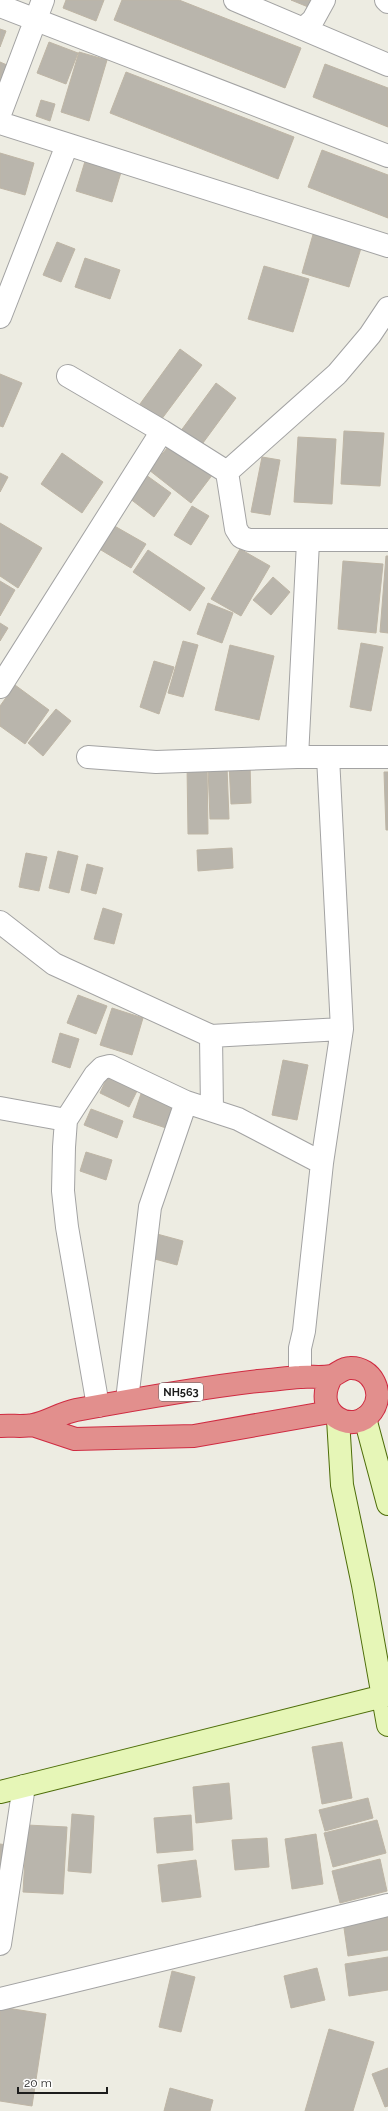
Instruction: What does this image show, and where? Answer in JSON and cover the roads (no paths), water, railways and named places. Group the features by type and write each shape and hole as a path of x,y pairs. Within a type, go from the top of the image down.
{"highway":[{"name":"NH563","path":"0,1426 33,1425 72,1411 128,1400 238,1384 300,1377 332,1376 340,1370 349,1368 378,1373 374,1381 378,1391 375,1413 352,1422 334,1415 194,1436 75,1439 33,1425"},
{"path":"332,1376 325,1387 325,1400 334,1415"}],"street":[{"path":"235,0 388,65"},
{"path":"303,29 313,20 324,0"},
{"path":"0,6 39,10 388,156"},
{"path":"0,114 39,10"},
{"path":"0,123 388,246"},
{"path":"0,317 67,145"},
{"path":"228,472 337,374 370,335 388,308"},
{"path":"68,376 162,431 228,472"},
{"path":"0,687 162,431"},
{"path":"228,472 236,529 241,536 249,540 308,542 388,540"},
{"path":"297,757 308,542"},
{"path":"88,757 156,762 297,757 388,757"},
{"path":"300,1377 300,1348 304,1332 322,1163 342,1028 328,757"},
{"path":"0,922 54,964 211,1036 342,1028"},
{"path":"211,1036 212,1110"},
{"path":"98,1406 64,1198 64,1147 66,1120 95,1075 102,1068 110,1066 186,1102 238,1119 322,1163"},
{"path":"128,1400 150,1207 186,1102"},
{"path":"0,1108 66,1120"},
{"path":"375,1413 388,1504"},
{"path":"334,1415 342,1485 385,1696 388,1725"},
{"path":"0,1792 385,1696"},
{"path":"0,1944 24,1786"},
{"path":"0,1998 388,1905"}]}
